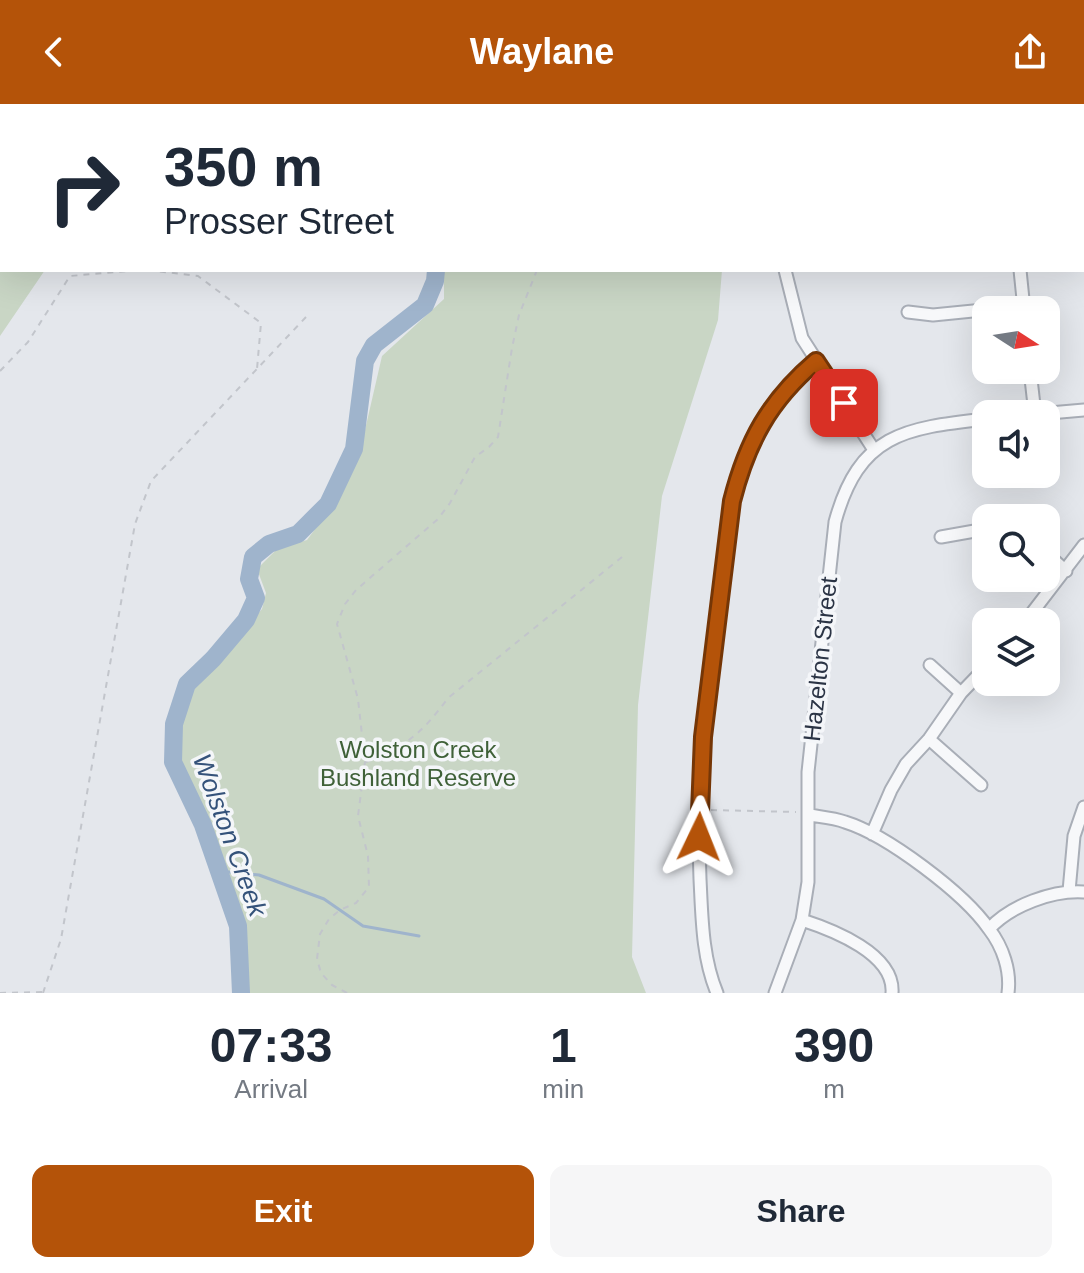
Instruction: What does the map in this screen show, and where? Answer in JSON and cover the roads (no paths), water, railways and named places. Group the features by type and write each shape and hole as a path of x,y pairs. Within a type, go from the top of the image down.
{"street":[{"path":"786,272 802,338 874,450"},
{"path":"1020,272 1023,296"},
{"path":"908,312 933,315 972,312"},
{"path":"717,993 702,930 700,804 703,737 732,501 741,465 758,428 778,397 816,361"},
{"path":"1060,412 1084,410"},
{"name":"Hazelton Street","path":"775,993 802,920 808,882 808,772 835,522 842,497 856,470 874,450 906,431 972,421"},
{"path":"941,537 972,531"},
{"path":"1036,608 1084,545"},
{"path":"1060,566 1066,571"},
{"path":"930,665 961,693"},
{"path":"872,834 899,777 972,682"},
{"path":"929,739 981,785"},
{"path":"1069,891 1074,836 1084,807"},
{"path":"809,815 845,821 872,834 949,887 989,929 1006,959 1008,993"},
{"path":"989,929 1029,903 1069,891 1084,892"},
{"path":"802,920 860,945 887,969 892,993"}],"waterway":[{"name":"Wolston Creek","path":"241,993 238,926 203,825 173,762 174,724 187,684 246,620 256,598 249,579 253,557 269,544 298,534 328,504 354,449 365,361 374,345 425,305 436,272"},
{"path":"219,871 259,875 324,899 363,926 419,936"}],"park label":[{"name":"Wolston Creek Bushland Reserve","path":"418,763"}]}
